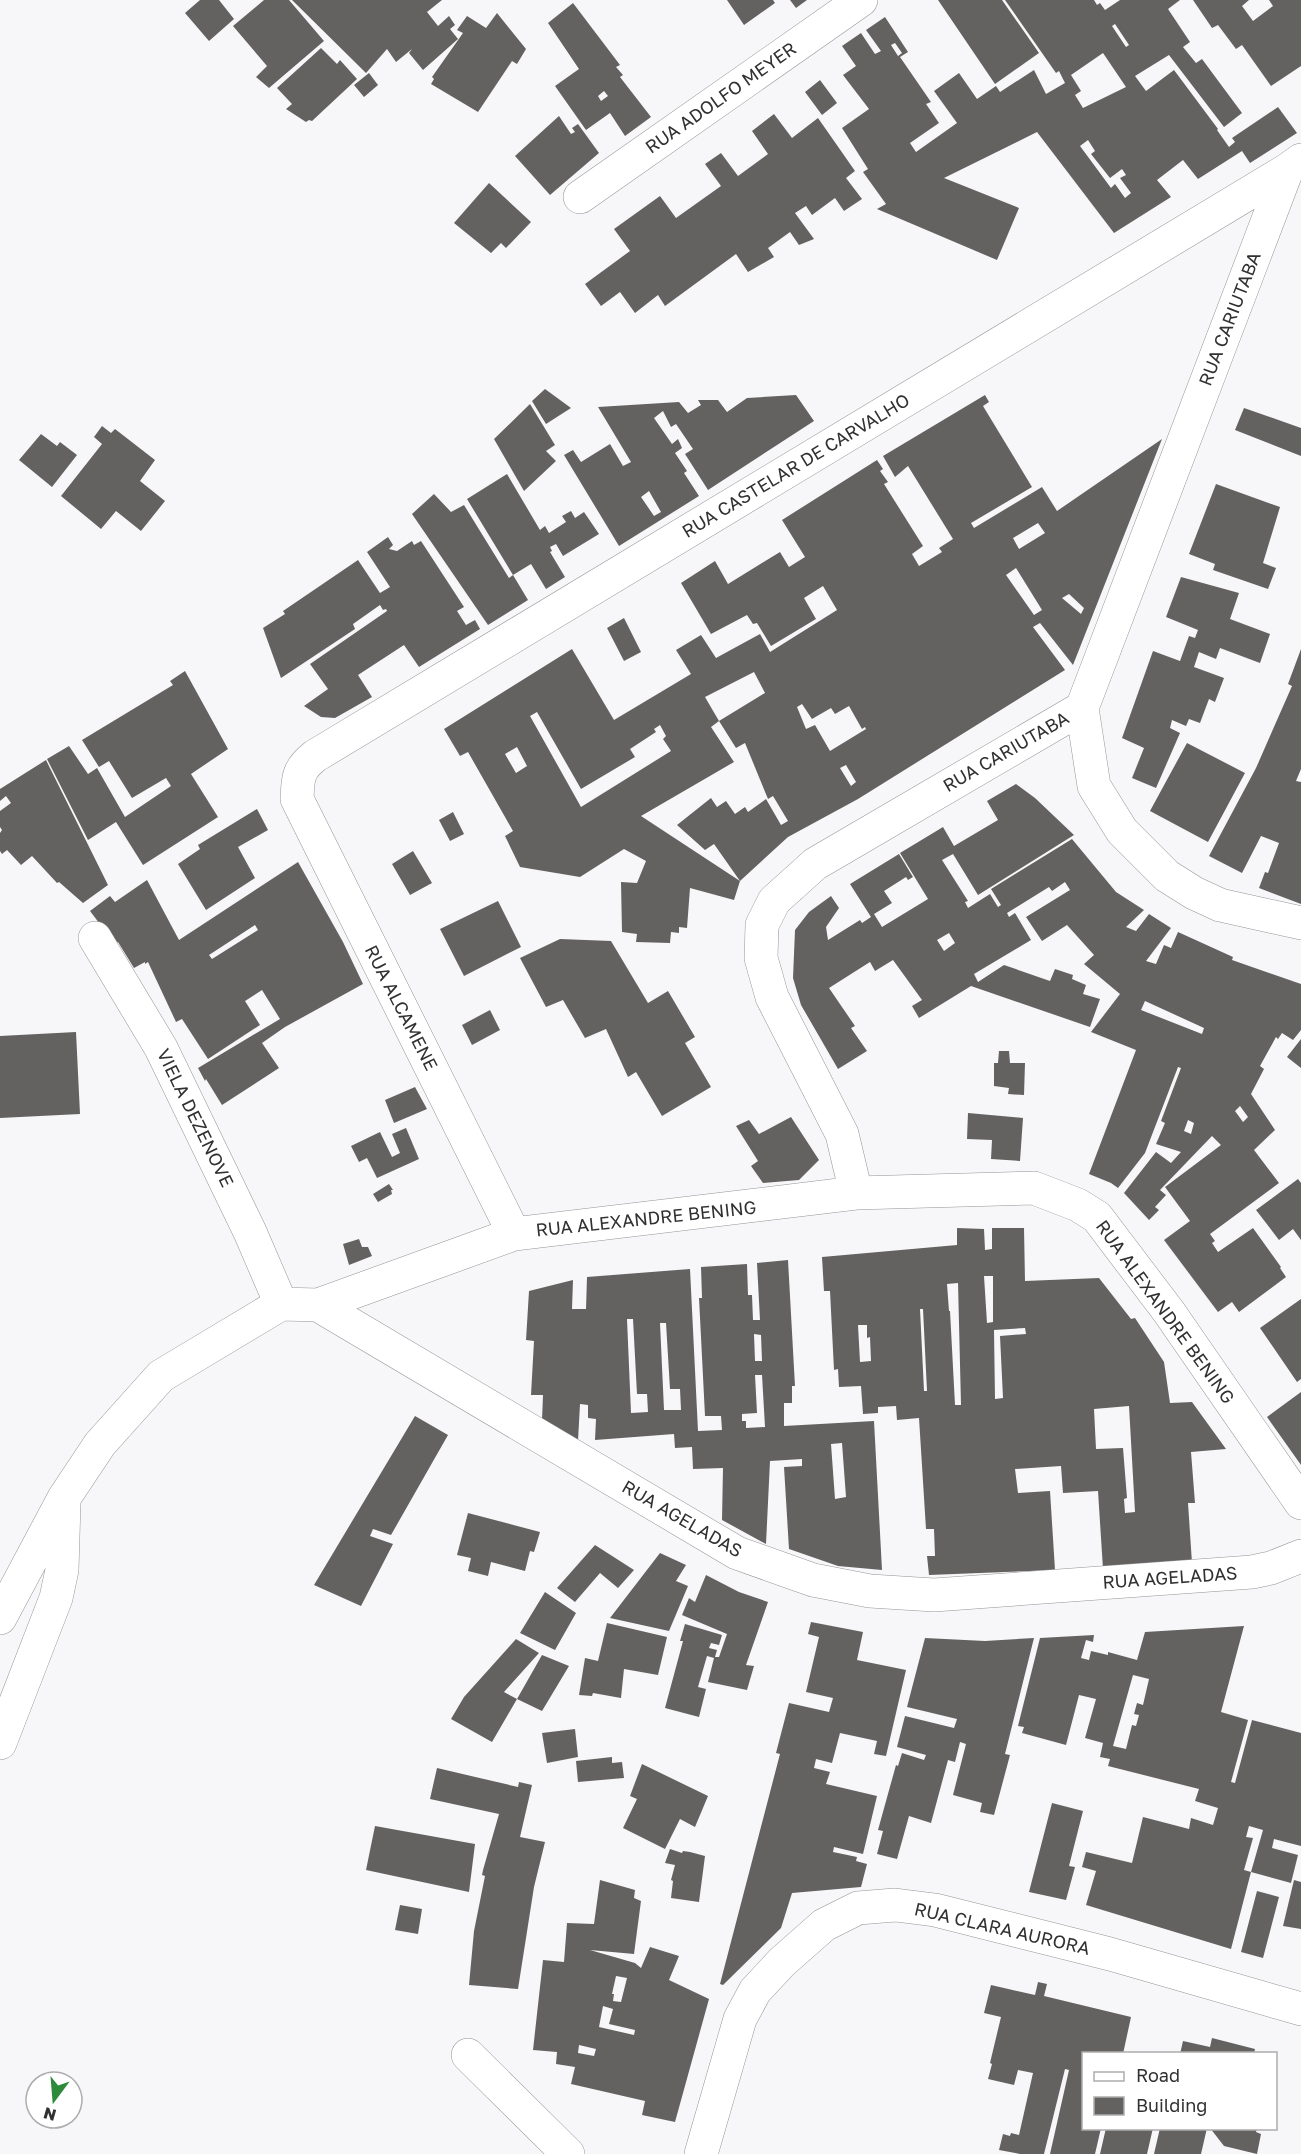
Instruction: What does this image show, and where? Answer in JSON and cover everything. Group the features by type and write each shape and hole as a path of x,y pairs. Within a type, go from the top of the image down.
{"street":[{"name":"RUA ADOLFO MEYER","path":"580,197 861,0"},
{"name":"RUA CARIUTABA","path":"856,1193 842,1134 772,998 761,958 762,925 774,901 815,864 1082,708 1294,165"},
{"name":"RUA CASTELAR DE CARVALHO","path":"298,779 304,765 315,756 1294,165"},
{"path":"1082,708 1094,786 1122,831 1167,876 1194,893 1220,905 1301,923"},
{"name":"RUA ALCAMENE","path":"298,779 297,799 514,1234"},
{"name":"VIELA DEZENOVE","path":"95,938 161,1048 250,1232 281,1304"},
{"name":"RUA ALEXANDRE BENING","path":"281,1304 318,1305 514,1234 856,1193 1034,1188 1078,1205 1097,1217 1169,1312 1301,1503"},
{"path":"0,1618 64,1498 100,1444 161,1377 281,1304"},
{"name":"RUA AGELADAS","path":"318,1305 737,1553 813,1580 870,1591 934,1595 1252,1572 1271,1568 1301,1556"},
{"path":"0,1743 56,1598 62,1570 64,1498"},
{"name":"RUA CLARA AURORA","path":"701,2154 740,2019 755,1990 782,1962 824,1925 858,1908 895,1905 935,1910 1099,1951 1301,2009"},
{"path":"468,2055 568,2154"}],"building":[{"path":"200,0 219,0 234,19 209,41 185,13"},
{"path":"264,0 289,0 324,41 269,88 256,77 267,66 233,26"},
{"path":"292,0 442,0 427,12 438,26 449,16 455,25 450,29 458,39 423,70 409,53 412,49 396,62 387,49 366,73"},
{"path":"727,0 773,0 775,3 744,25"},
{"path":"790,0 807,0 796,8"},
{"path":"938,0 1002,0 1039,53 995,84"},
{"path":"1005,0 1094,0 1097,5 1100,3 1105,10 1120,0 1180,0 1168,9 1190,42 1183,47 1196,63 1202,59 1242,113 1224,127 1169,55 1135,76 1146,91 1174,70 1229,147 1235,142 1232,138 1278,107 1297,133 1250,163 1242,151 1198,179 1183,160 1157,180 1171,197 1114,233 1037,132 944,178 1019,208 997,260 877,209 886,204 863,172 868,169 842,128 869,109 843,75 856,66 842,46 861,33 875,54 881,51 866,30 885,17 908,52 900,57 931,102 926,104 939,123 910,143 916,152 957,123 934,91 959,73 977,99 996,86 1000,92 1034,70 1046,94 1065,83 1059,71 1056,73","holes":["1115,24 1129,45 1126,47 1112,26","895,43 902,53 898,56 891,45","1103,53 1126,87 1083,108 1075,95 1081,91 1071,75","1088,140 1095,151 1091,154 1110,178 1122,169 1126,175 1120,178 1131,193 1125,198 1115,184 1111,188 1080,146"]},
{"path":"1193,0 1249,0 1242,6 1253,21 1273,6 1269,0 1301,0 1301,66 1271,86 1242,45 1236,49 1218,25 1212,28"},
{"path":"573,3 620,65 616,67 623,75 620,77 651,117 625,136 610,113 586,130 555,86 579,69 548,23","holes":["604,91 608,96 601,101 598,96"]},
{"path":"497,13 526,49 517,64 512,61 478,112 431,84 434,79 432,77 463,33 457,30 467,16 486,28"},
{"path":"321,48 337,64 340,60 357,79 312,121 306,122 286,109 292,104 277,88"},
{"path":"369,73 378,85 364,97 354,85"},
{"path":"820,80 837,103 822,115 805,92"},
{"path":"774,114 792,138 818,118 855,171 846,178 862,199 844,211 835,198 812,215 806,206 795,213 814,239 799,245 790,232 768,248 774,257 748,272 736,254 665,306 658,295 635,313 620,292 601,306 585,284 630,251 614,229 660,196 676,218 721,186 705,164 721,153 738,176 768,154 752,131"},
{"path":"559,116 571,134 575,132 572,128 578,124 599,153 550,195 515,156"},
{"path":"489,183 531,222 506,248 501,243 491,253 454,223"},
{"path":"545,389 571,408 546,424 532,401"},
{"path":"796,395 814,421 708,490 685,454 693,449 676,424 671,427 663,411 654,418 672,444 678,439 682,448 675,453 687,471 684,473 699,496 619,546 564,455 573,450 581,462 610,444 623,466 631,462 598,407 679,402 688,413 701,405 698,400 718,400 727,412 747,398","holes":["649,491 661,512 654,516 641,497"]},
{"path":"985,395 989,402 983,406 1032,487 971,523 974,528 1042,487 1057,511 1162,439 1073,665 1040,623 1033,627 1065,670 858,799 788,837 740,881 734,900 690,888 687,928 679,927 679,933 671,932 670,943 636,942 637,934 622,932 621,882 637,883 646,861 624,849 580,877 520,867 505,836 513,831 468,752 460,756 444,729 572,649 614,720 691,674 676,650 701,635 716,658 760,634 770,652 837,610 823,586 804,598 816,619 771,646 757,623 753,624 747,615 711,634 681,583 715,561 728,584 780,552 789,567 805,557 782,520 877,460 883,469 880,471 888,482 884,484 923,546 912,554 919,566 942,552 939,548 953,539 908,466 895,477 883,456","holes":["1038,523 1045,533 1019,549 1013,538","1016,568 1042,610 1034,615 1006,575","1069,594 1084,608 1081,614 1062,598","754,672 765,693 719,721 705,697","802,704 812,719 831,708 835,714 849,706 862,729 865,727 866,729 830,751 815,725 806,729 797,707","537,712 581,789 635,757 630,749 656,732 654,729 660,725 666,736 663,739 671,751 581,807 530,716","719,721 736,748 745,743 768,799 773,796 788,821 781,825 766,799 748,812 745,807 735,814 726,801 717,807 711,798 677,825 705,850 714,844 740,881 641,816 734,762 711,727","517,747 527,766 516,773 505,754","846,765 856,782 851,786 840,768"]},
{"path":"530,404 555,445 546,451 556,461 524,491 494,439"},
{"path":"1244,408 1301,428 1301,456 1235,430"},
{"path":"102,426 111,433 115,429 155,460 140,481 165,501 141,531 116,511 101,529 61,496 102,444 94,437"},
{"path":"41,434 57,446 60,442 77,455 52,487 19,460"},
{"path":"507,474 540,530 545,526 549,533 566,522 562,516 571,511 575,518 584,512 599,534 563,556 556,544 550,547 552,551 550,552 565,577 546,589 531,564 513,575 467,499"},
{"path":"1216,484 1280,507 1263,563 1276,568 1268,589 1213,570 1215,564 1189,554"},
{"path":"434,494 451,512 464,505 509,578 513,575 528,600 488,625 412,514"},
{"path":"388,537 393,545 389,549 397,551 412,541 414,545 421,541 464,607 457,611 466,625 475,620 480,629 419,667 404,645 358,675 372,697 335,718 321,717 304,706 328,689 310,664 387,611 386,609 383,610 380,605 353,624 355,629 281,678 263,628 285,614 283,611 358,560 380,593 390,587 367,552"},
{"path":"1181,577 1239,593 1230,619 1270,634 1260,663 1220,648 1216,659 1199,652 1194,667 1224,678 1215,702 1209,699 1200,723 1189,719 1186,726 1172,720 1170,728 1180,733 1156,788 1132,778 1144,748 1122,738 1153,651 1180,661 1189,636 1195,638 1198,630 1166,617"},
{"path":"624,618 641,652 624,661 607,628"},
{"path":"1301,649 1301,769 1296,781 1301,782 1301,904 1259,888 1265,872 1268,873 1279,843 1261,836 1242,873 1209,856 1256,768 1292,686 1288,684"},
{"path":"185,671 228,749 191,774 218,817 143,865 116,822 88,840 47,759 69,746 88,774 97,768 125,817 171,786 166,778 132,798 109,761 99,767 82,740 173,685 170,681"},
{"path":"1187,743 1245,773 1208,842 1150,811"},
{"path":"46,760 108,885 83,903 59,882 57,883 32,856 21,865 7,850 2,854 0,851 2,830 0,811 11,803 6,796 0,801 0,789"},
{"path":"1016,784 1035,798 1074,835 978,895 953,854 942,860 968,901 965,902 968,908 990,894 998,907 1001,905 991,889 1072,839 1116,892 1144,910 1126,927 1136,931 1149,914 1171,928 1146,961 1156,964 1164,945 1171,948 1178,932 1233,957 1232,960 1301,984 1301,1030 1293,1040 1282,1033 1278,1039 1276,1037 1260,1066 1264,1069 1251,1094 1275,1130 1254,1150 1279,1183 1210,1234 1215,1241 1212,1243 1218,1252 1253,1228 1286,1277 1239,1312 1232,1302 1218,1312 1164,1240 1190,1221 1165,1187 1221,1145 1212,1136 1160,1190 1166,1195 1155,1207 1159,1210 1149,1220 1124,1193 1156,1152 1171,1163 1181,1152 1156,1144 1165,1123 1161,1121 1181,1068 1178,1067 1145,1153 1118,1188 1089,1174 1136,1050 1091,1032 1120,994 1084,964 1094,955 1067,925 1042,941 1026,917 1070,890 1065,882 1052,891 1049,887 1007,913 1009,917 1015,913 1031,940 974,974 978,982 1004,965 1050,981 1055,969 1073,975 1072,979 1086,985 1083,994 1100,999 1090,1027 971,986 919,1018 912,1006 922,1000 893,960 875,971 870,962 829,988 855,1026 851,1028 867,1051 838,1069 801,1005 793,978 795,930 809,912 831,896 839,908 826,927 828,940 860,920 862,923 871,917 850,884 899,854 913,877 908,880 906,877 884,891 892,903 874,914 882,927 928,899 900,853 943,827 954,846 998,820 987,801","holes":["949,933 955,943 944,951 937,940","1145,1001 1204,1028 1202,1034 1141,1010","1240,1106 1248,1117 1243,1122 1235,1111","1188,1120 1194,1123 1191,1134 1184,1131"]},
{"path":"257,809 268,830 238,847 255,878 206,910 178,864 200,849 198,845"},
{"path":"453,812 464,834 450,841 439,820"},
{"path":"413,851 432,883 410,895 392,864"},
{"path":"298,862 343,942 363,984 285,1027 262,1043 279,1068 222,1105 198,1068 280,1019 262,990 245,1001 260,1025 208,1059 182,1019 176,1022 148,962 134,968 118,942 115,944 90,911 110,896 115,902 147,880 179,940","holes":["255,925 258,930 212,959 209,955"]},
{"path":"498,901 521,947 464,976 440,929"},
{"path":"560,939 611,941 648,1003 668,991 695,1037 685,1043 711,1087 662,1116 636,1072 628,1077 606,1029 585,1038 563,1000 546,1007 520,958"},
{"path":"490,1010 500,1030 472,1045 462,1025"},
{"path":"76,1032 80,1114 0,1118 0,1036"},
{"path":"1301,1039 1301,1068 1287,1057"},
{"path":"999,1051 1009,1051 1010,1063 1025,1063 1024,1095 1008,1094 1009,1088 994,1086 994,1063 998,1063"},
{"path":"415,1087 427,1109 394,1123 385,1100"},
{"path":"968,1113 1023,1118 1020,1161 991,1159 992,1140 967,1139"},
{"path":"791,1117 819,1160 799,1180 763,1183 751,1166 758,1161 736,1126 749,1120 759,1134"},
{"path":"406,1128 419,1159 377,1178 367,1158 359,1162 351,1146 380,1132 392,1157 400,1153 392,1134"},
{"path":"1298,1179 1301,1183 1301,1240 1293,1229 1279,1240 1256,1210"},
{"path":"389,1184 393,1190 391,1190 392,1194 378,1202 373,1194"},
{"path":"957,1228 984,1229 985,1250 992,1249 992,1228 1024,1228 1025,1281 1099,1278 1131,1319 1135,1318 1164,1362 1170,1403 1192,1402 1226,1449 1191,1452 1195,1503 1188,1503 1192,1563 1103,1569 1098,1491 1063,1493 1061,1466 1015,1469 1018,1493 1050,1491 1055,1570 929,1575 927,1556 935,1556 934,1529 926,1529 919,1418 897,1420 896,1406 878,1407 878,1413 863,1414 861,1386 839,1387 838,1369 834,1370 830,1291 824,1291 822,1257 957,1245","holes":["984,1276 993,1276 993,1322 987,1323","958,1283 961,1405 955,1405 947,1284","920,1309 923,1309 927,1391 924,1391","858,1325 867,1325 871,1361 860,1362","1025,1328 1026,1334 1000,1336 1003,1398 995,1399 994,1330","1129,1406 1135,1512 1125,1513 1124,1499 1127,1498 1123,1448 1096,1449 1094,1409"]},
{"path":"359,1239 362,1247 368,1247 372,1256 349,1265 343,1244"},
{"path":"788,1260 795,1386 792,1386 792,1403 784,1403 784,1426 874,1421 882,1570 838,1566 789,1549 784,1467 802,1466 802,1459 770,1461 766,1544 722,1520 723,1468 693,1469 692,1447 675,1448 674,1434 595,1440 596,1419 588,1418 588,1405 580,1404 578,1441 542,1420 543,1395 531,1395 534,1341 526,1340 529,1291 573,1280 572,1309 586,1309 587,1277 690,1269 698,1431 722,1430 721,1416 705,1416 699,1298 702,1298 701,1267 747,1264 748,1295 752,1295 753,1320 760,1320 757,1263","holes":["627,1319 633,1319 637,1394 647,1394 648,1412 631,1413","660,1323 666,1323 670,1389 680,1389 681,1410 664,1410","754,1334 761,1335 762,1361 755,1361","755,1375 762,1375 765,1427 746,1428 746,1421 742,1421 742,1414 757,1413","842,1443 846,1497 835,1499 831,1444"]},
{"path":"1301,1299 1301,1379 1297,1382 1260,1328"},
{"path":"1301,1392 1301,1465 1267,1417"},
{"path":"415,1416 448,1435 391,1535 373,1529 370,1536 393,1544 361,1606 314,1585"},
{"path":"468,1513 540,1532 534,1552 530,1551 525,1571 491,1562 488,1576 468,1571 471,1558 457,1555"},
{"path":"595,1545 634,1570 618,1588 600,1573 575,1602 557,1588"},
{"path":"660,1553 686,1565 676,1581 688,1586 669,1631 610,1618"},
{"path":"706,1575 739,1592 768,1602 746,1665 754,1666 747,1690 708,1682 714,1658 707,1656 698,1687 706,1689 699,1717 665,1708 683,1641 680,1641 685,1624 722,1635 719,1645 711,1643 709,1648 717,1650 715,1657 719,1657 727,1634 682,1615 689,1598 695,1602"},
{"path":"545,1592 576,1613 555,1650 520,1633"},
{"path":"811,1622 863,1632 857,1660 906,1670 886,1756 874,1754 877,1741 840,1733 832,1763 816,1759 814,1768 830,1772 826,1784 877,1796 863,1854 834,1847 833,1852 857,1857 856,1861 867,1864 861,1887 792,1893 781,1928 723,1985 720,1984 780,1754 776,1753 789,1703 829,1712 833,1698 806,1692 819,1637 808,1634"},
{"path":"607,1623 667,1637 658,1675 624,1669 621,1698 593,1693 592,1696 579,1695 585,1658 598,1661"},
{"path":"1244,1626 1221,1712 1248,1720 1231,1782 1235,1783 1252,1720 1301,1733 1301,1846 1274,1839 1272,1848 1298,1855 1291,1883 1251,1872 1231,1949 1086,1905 1096,1871 1082,1867 1086,1852 1132,1863 1143,1817 1189,1829 1191,1818 1213,1825 1218,1808 1195,1801 1199,1789 1108,1766 1110,1759 1100,1757 1103,1743 1085,1738 1096,1699 1079,1695 1066,1745 1022,1733 1024,1727 1018,1726 1040,1638 1094,1635 1093,1642 1086,1640 1081,1658 1089,1660 1091,1651 1108,1655 1108,1652 1137,1660 1145,1632","holes":["1133,1675 1149,1679 1143,1705 1137,1703 1134,1714 1139,1715 1136,1726 1132,1725 1126,1749 1113,1746","1249,1826 1263,1830 1251,1872 1244,1870 1253,1838 1246,1837"]},
{"path":"925,1638 985,1641 1034,1638 1005,1754 1010,1755 994,1815 980,1812 982,1803 953,1795 966,1744 960,1742 955,1762 948,1760 931,1823 909,1816 897,1859 877,1854 883,1831 878,1830 896,1765 898,1766 902,1753 924,1760 926,1755 897,1747 905,1716 954,1728 957,1719 907,1707"},
{"path":"516,1639 539,1653 504,1692 517,1699 492,1742 451,1719 464,1697"},
{"path":"542,1655 569,1666 542,1711 517,1699"},
{"path":"575,1729 578,1757 547,1763 542,1733"},
{"path":"612,1757 612,1763 622,1762 624,1778 578,1782 576,1761"},
{"path":"642,1764 708,1796 695,1827 680,1819 665,1849 623,1828 637,1799 630,1796"},
{"path":"437,1768 518,1787 519,1782 532,1785 520,1837 545,1842 534,1887 518,1989 469,1985 474,1931 485,1876 482,1875 499,1814 430,1799"},
{"path":"1052,1803 1083,1811 1069,1866 1075,1867 1066,1900 1029,1892"},
{"path":"375,1826 475,1844 469,1892 366,1870"},
{"path":"670,1849 705,1856 699,1902 671,1898 673,1881 671,1880 675,1865 665,1863"},
{"path":"600,1880 635,1890 634,1898 641,1901 634,1954 590,1950 635,1963 641,1968 650,1947 679,1956 669,1980 709,1999 675,2122 642,2115 645,2101 571,2084 575,2067 556,2064 557,2052 533,2050 543,1960 564,1962 567,1923 594,1924","holes":["616,1976 627,1978 621,2002 613,2001 614,1994 612,1994","603,2006 613,2009 609,2024 635,2030 634,2035 599,2027","579,2045 596,2049 594,2056 578,2053"]},
{"path":"1294,1880 1301,1882 1301,1929 1283,1926"},
{"path":"1257,1891 1279,1897 1263,1958 1241,1952"},
{"path":"400,1905 422,1909 418,1934 395,1930"},
{"path":"1038,1982 1047,1984 1044,1996 1131,2017 1123,2052 1082,2052 1082,2130 1101,2130 1095,2154 1050,2154 1069,2070 1065,2069 1044,2154 1020,2154 999,2150 1003,2134 1019,2135 1033,2073 1018,2070 1014,2085 988,2079 1001,2017 984,2013 991,1985 1035,1995"},
{"path":"1212,2038 1255,2049 1254,2052 1180,2052 1183,2041 1210,2047"},
{"path":"1106,2130 1153,2130 1147,2154 1100,2154"},
{"path":"1160,2130 1207,2130 1201,2154 1154,2154"},
{"path":"1212,2130 1256,2130 1256,2132 1261,2134 1257,2154 1224,2146"}]}
